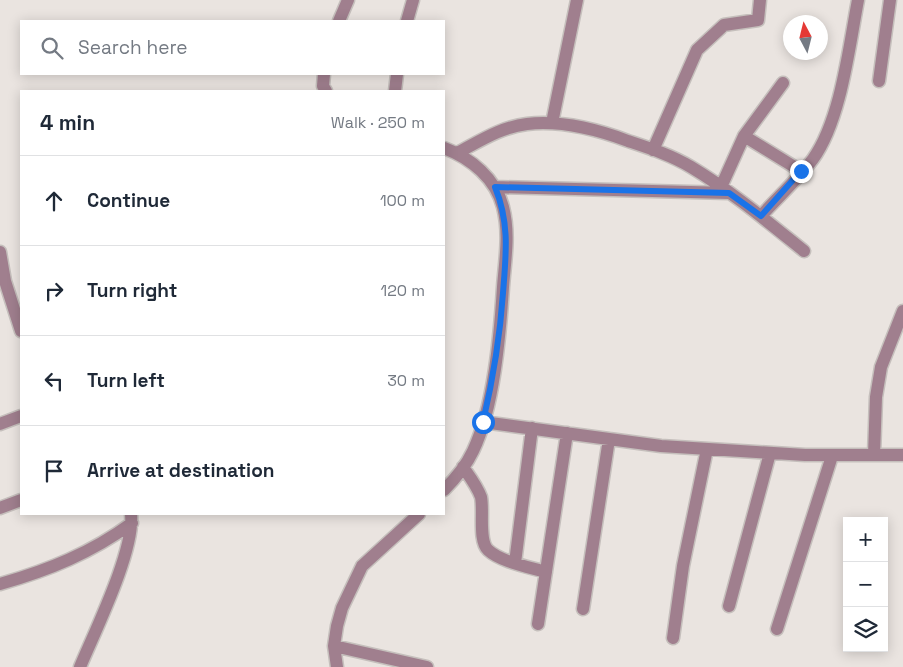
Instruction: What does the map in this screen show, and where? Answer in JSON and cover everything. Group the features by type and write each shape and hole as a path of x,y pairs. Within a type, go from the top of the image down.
{"street":[{"path":"340,20 348,0"},
{"path":"407,20 413,0"},
{"path":"552,123 577,0"},
{"path":"653,150 697,50 724,26 758,20 760,0"},
{"path":"761,216 813,159 826,136 844,72 858,0"},
{"path":"879,81 890,0"},
{"path":"324,75 323,86 325,90"},
{"path":"395,90 397,75"},
{"path":"725,190 744,136 783,83"},
{"path":"457,153 499,131 526,124 552,123 575,125 610,134 690,166 761,216 804,251"},
{"path":"744,136 801,171"},
{"path":"445,148 457,153 481,170 495,187 503,207 507,237 499,347 483,422 473,451 456,478 445,489"},
{"path":"495,187 725,190"},
{"path":"0,252 5,281 20,328"},
{"path":"0,297 12,303"},
{"path":"874,455 876,397 880,367 903,311"},
{"path":"0,424 20,416"},
{"path":"483,422 609,439 707,449 832,456 903,455"},
{"path":"515,563 532,428"},
{"path":"538,624 567,433"},
{"path":"583,609 609,439"},
{"path":"674,638 684,566 707,449"},
{"path":"729,606 770,453"},
{"path":"778,630 832,456"},
{"path":"463,467 476,484 481,498 484,545 488,551 515,563 546,572"},
{"path":"0,508 20,500"},
{"path":"338,667 334,646 342,608 362,566 418,515"},
{"path":"0,584 38,573 81,556 108,541 132,519"},
{"path":"80,667 119,572 132,519"},
{"path":"334,646 427,667"}],"route":[{"path":"483,422 499,347 507,237 503,207 495,187 729,193 761,216 801,171"}]}
